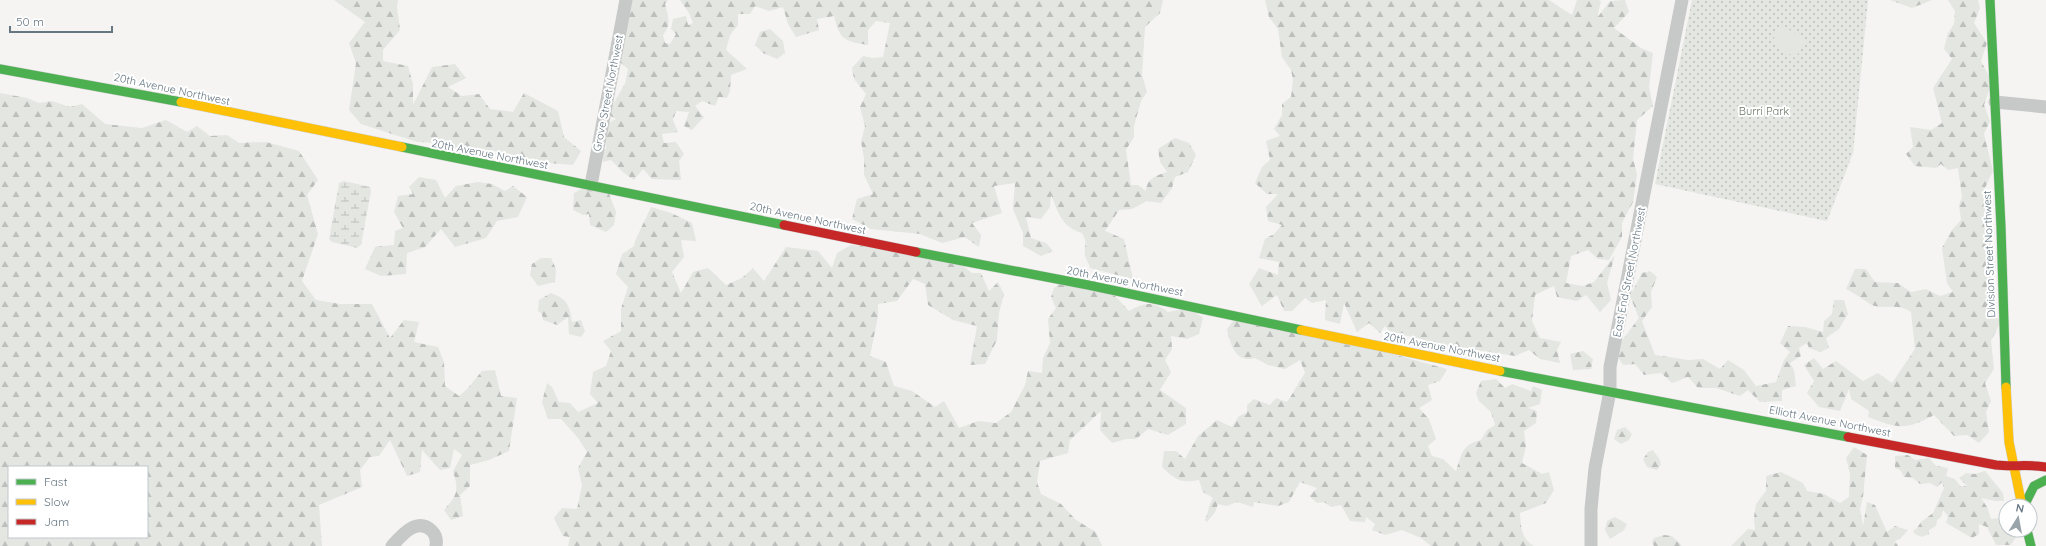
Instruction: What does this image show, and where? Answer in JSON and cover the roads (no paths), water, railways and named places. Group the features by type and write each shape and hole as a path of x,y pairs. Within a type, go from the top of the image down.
{"street":[{"name":"Grove Street Northwest","path":"591,185 626,0"},
{"name":"East End Street Northwest","path":"1591,546 1591,509 1595,468 1610,391 1610,367 1682,0"},
{"name":"Division Street Northwest","path":"1990,0 2001,227 2006,398 2014,469 2021,498"},
{"name":"20th Avenue Northwest","path":"0,69 137,93 591,185 881,246 1096,287 1377,347 1610,391"},
{"path":"1995,102 2046,107"},
{"name":"Elliott Avenue Northwest","path":"1610,391 1996,465 2046,478"},
{"name":"Elliott Avenue Northwest","path":"2014,469 2028,464 2046,467"},
{"path":"2026,498 2030,490 2046,478"},
{"path":"392,546 408,530 418,526 424,526 433,533 436,538 436,546"}],"park label":[{"name":"Burri Park","path":"1764,111"}]}
